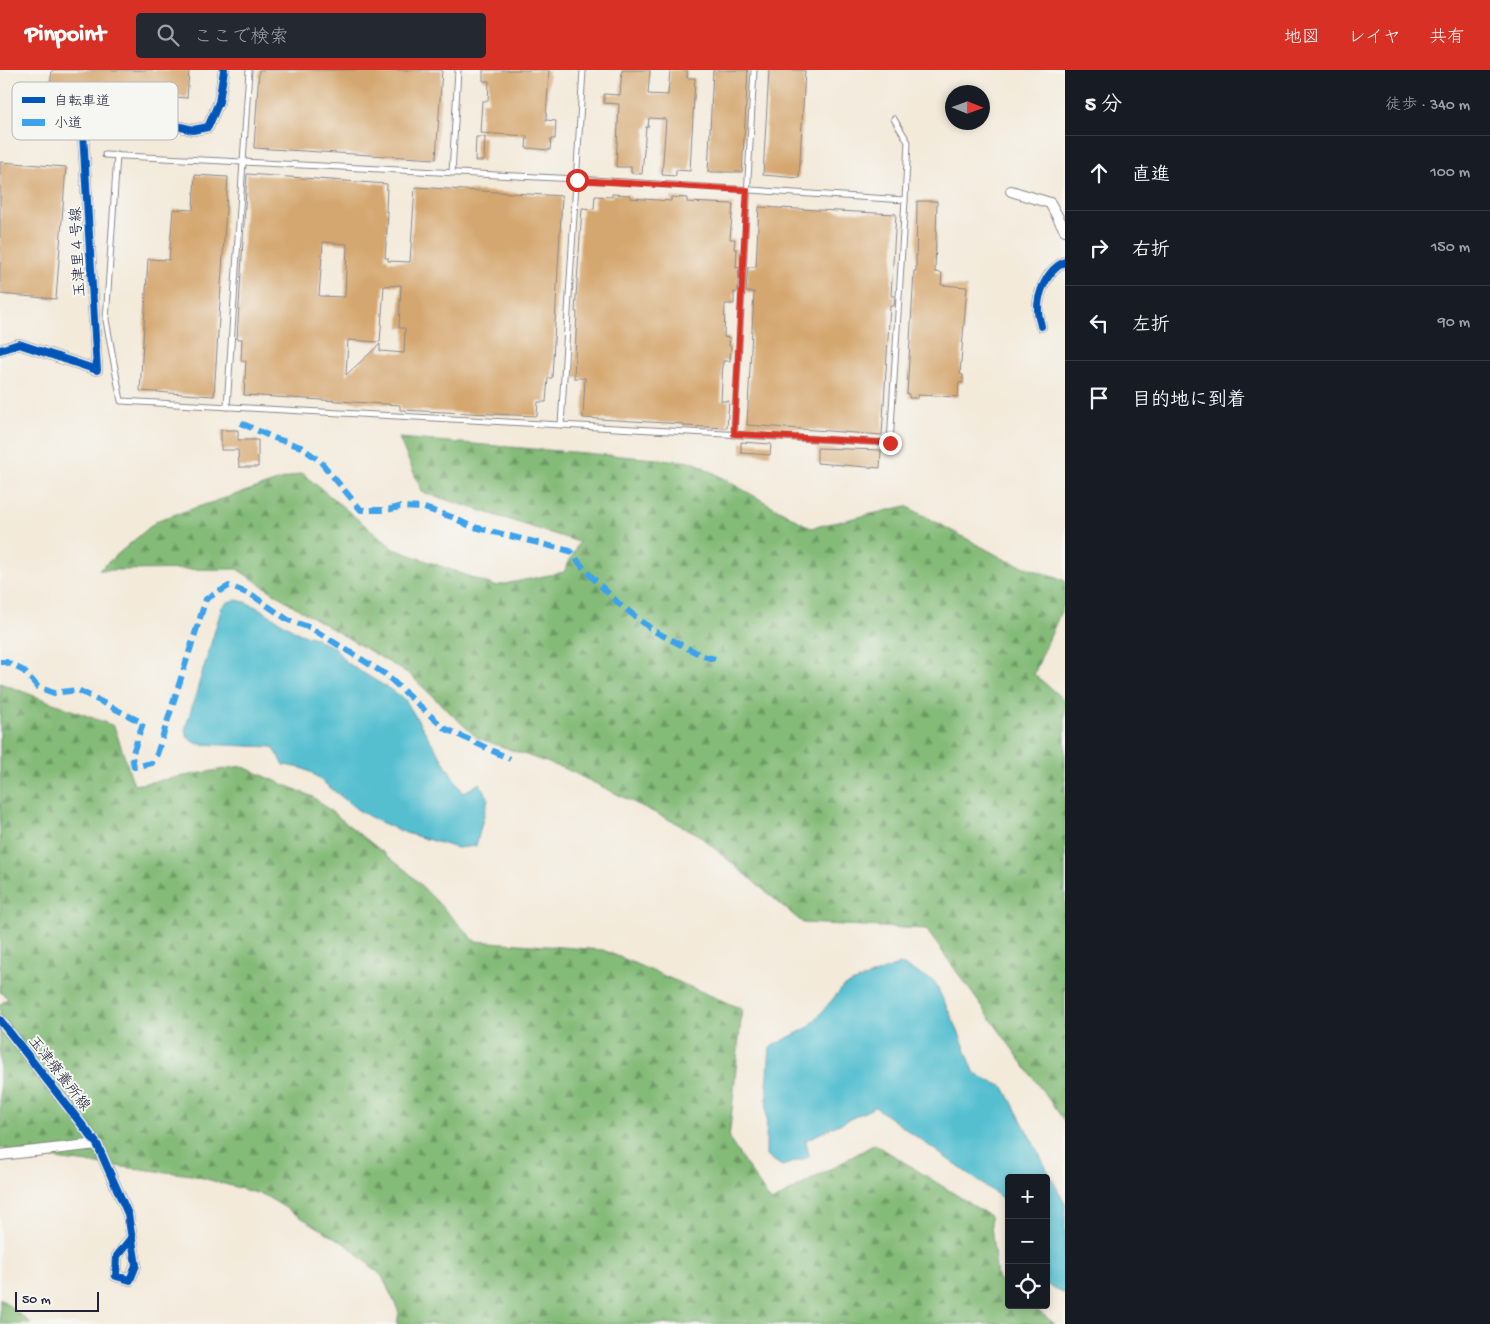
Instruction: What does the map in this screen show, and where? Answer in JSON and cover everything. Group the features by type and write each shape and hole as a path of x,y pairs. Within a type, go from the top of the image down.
{"street":[{"name":"玉津里４号線","path":"178,126 193,130 208,127 219,102 224,70"},
{"name":"玉津里４号線","path":"0,350 19,344 97,370 83,140"},
{"path":"1011,191 1050,203 1065,230"},
{"path":"1041,326 1038,312 1039,296 1047,278 1059,264 1065,262"},
{"name":"玉津療養所線","path":"0,1020 97,1144 128,1214 132,1237"},
{"path":"0,1155 97,1144"}],"lane":[{"path":"227,407 249,70"},
{"path":"452,173 458,70"},
{"path":"560,425 583,70"},
{"path":"734,434 754,70"},
{"path":"118,156 106,320 121,401 890,443 908,142 894,119"},
{"path":"105,155 577,180 905,200"}],"green space":[{"path":"399,438 694,462 811,528 906,506 1006,560 1065,581 1065,602 1034,674 1065,701 1065,1122 926,929 803,923 696,833 566,769 477,738 409,674 300,610 237,569 99,570 158,520 302,473 394,549 495,586 564,572 579,542 422,492"},
{"path":"0,683 114,726 134,785 241,766 313,797 409,873 475,941 603,950 742,1009 729,1139 771,1202 875,1144 990,1216 997,1278 1005,1285 1005,1309 1036,1309 1055,1324 397,1324 399,1312 382,1276 347,1245 264,1195 192,1175 63,1160 0,1148 0,1005 8,998 0,992"},
{"path":"0,1298 31,1324 0,1324"}],"water":[{"path":"236,600 260,609 300,634 316,638 334,647 345,661 404,698 463,793 480,783 488,799 476,846 457,848 406,833 376,820 358,810 312,773 302,768 284,765 273,747 199,744 187,736 185,730 222,607 228,602"},
{"path":"900,964 934,981 957,1028 975,1074 1004,1087 1049,1174 1005,1174 1005,1200 875,1107 806,1140 809,1157 782,1166 766,1156 767,1086 770,1047 809,1027 844,986"},
{"path":"1050,1175 1065,1204 1065,1294 1050,1286"}],"building":[{"path":"52,70 189,70 187,98 178,97 178,82 51,82"},
{"path":"259,70 442,70 436,159 254,148"},
{"path":"483,70 549,70 546,120 556,121 555,139 551,139 550,150 526,148 527,136 480,133 482,101 488,101 489,81 483,81"},
{"path":"622,70 650,70 648,94 668,95 670,70 687,70 687,78 695,78 690,171 676,170 676,176 662,175 666,119 649,118 648,127 646,127 642,174 631,173 631,167 616,167 619,104 604,103 604,94 620,95"},
{"path":"713,70 748,70 742,172 708,172"},
{"path":"769,70 805,70 799,178 763,175"},
{"path":"476,137 485,137 484,161 475,161"},
{"path":"0,162 66,167 56,299 0,294"},
{"path":"247,174 387,184 386,212 388,212 385,258 388,258 388,261 410,262 415,187 562,196 552,378 548,378 546,402 538,402 537,416 400,410 400,405 244,395 246,361 241,361 242,339 237,339","holes":["323,242 347,244 345,297 319,296","401,285 399,328 405,328 404,353 380,351 380,344 346,375 348,340 380,342 384,286"]},
{"path":"195,175 228,177 214,396 140,391 148,259 169,260 173,209 193,210"},
{"path":"612,194 630,195 630,198 671,201 671,197 687,198 687,202 733,204 730,239 735,239 734,249 737,249 736,268 739,267 737,292 734,292 734,304 725,304 724,337 730,338 729,346 731,346 730,361 723,361 721,401 729,401 727,428 583,418 585,378 574,378 577,312 575,312 582,208 594,209 595,196 612,197"},
{"path":"917,201 937,201 935,272 942,273 941,285 967,287 960,374 963,375 963,383 959,383 958,397 918,395 918,398 909,398 909,394 907,394 914,271 916,271"},
{"path":"759,207 896,214 891,296 895,296 894,306 890,306 882,435 747,425 754,292 746,292 748,267 756,267"},
{"path":"221,430 238,430 238,440 258,440 258,467 239,467 238,450 221,450"},
{"path":"741,442 771,444 770,455 741,453"},
{"path":"817,448 881,450 880,468 817,463"}],"marked path":[{"path":"241,423 274,438 301,447 320,461 361,510 387,510 399,507 424,508 452,517 470,526 570,551 585,570 618,603 654,631 703,656 715,659"},
{"path":"0,662 6,662 24,671 38,687 54,693 78,690 143,723 132,756 134,767 152,763 157,754 206,599 229,586 252,595 288,620 311,628 385,674 444,728 510,759"}],"cycle path":[{"path":"178,126 193,130 208,127 219,102 224,70"},
{"path":"0,350 19,344 97,370 83,140"},
{"path":"1041,326 1038,311 1039,297 1045,282 1053,270 1065,262"},
{"path":"0,1020 97,1144 128,1214 136,1265 130,1280 116,1276 117,1256 132,1237"}],"route":[{"path":"577,180 747,190 734,434 890,443"}]}
